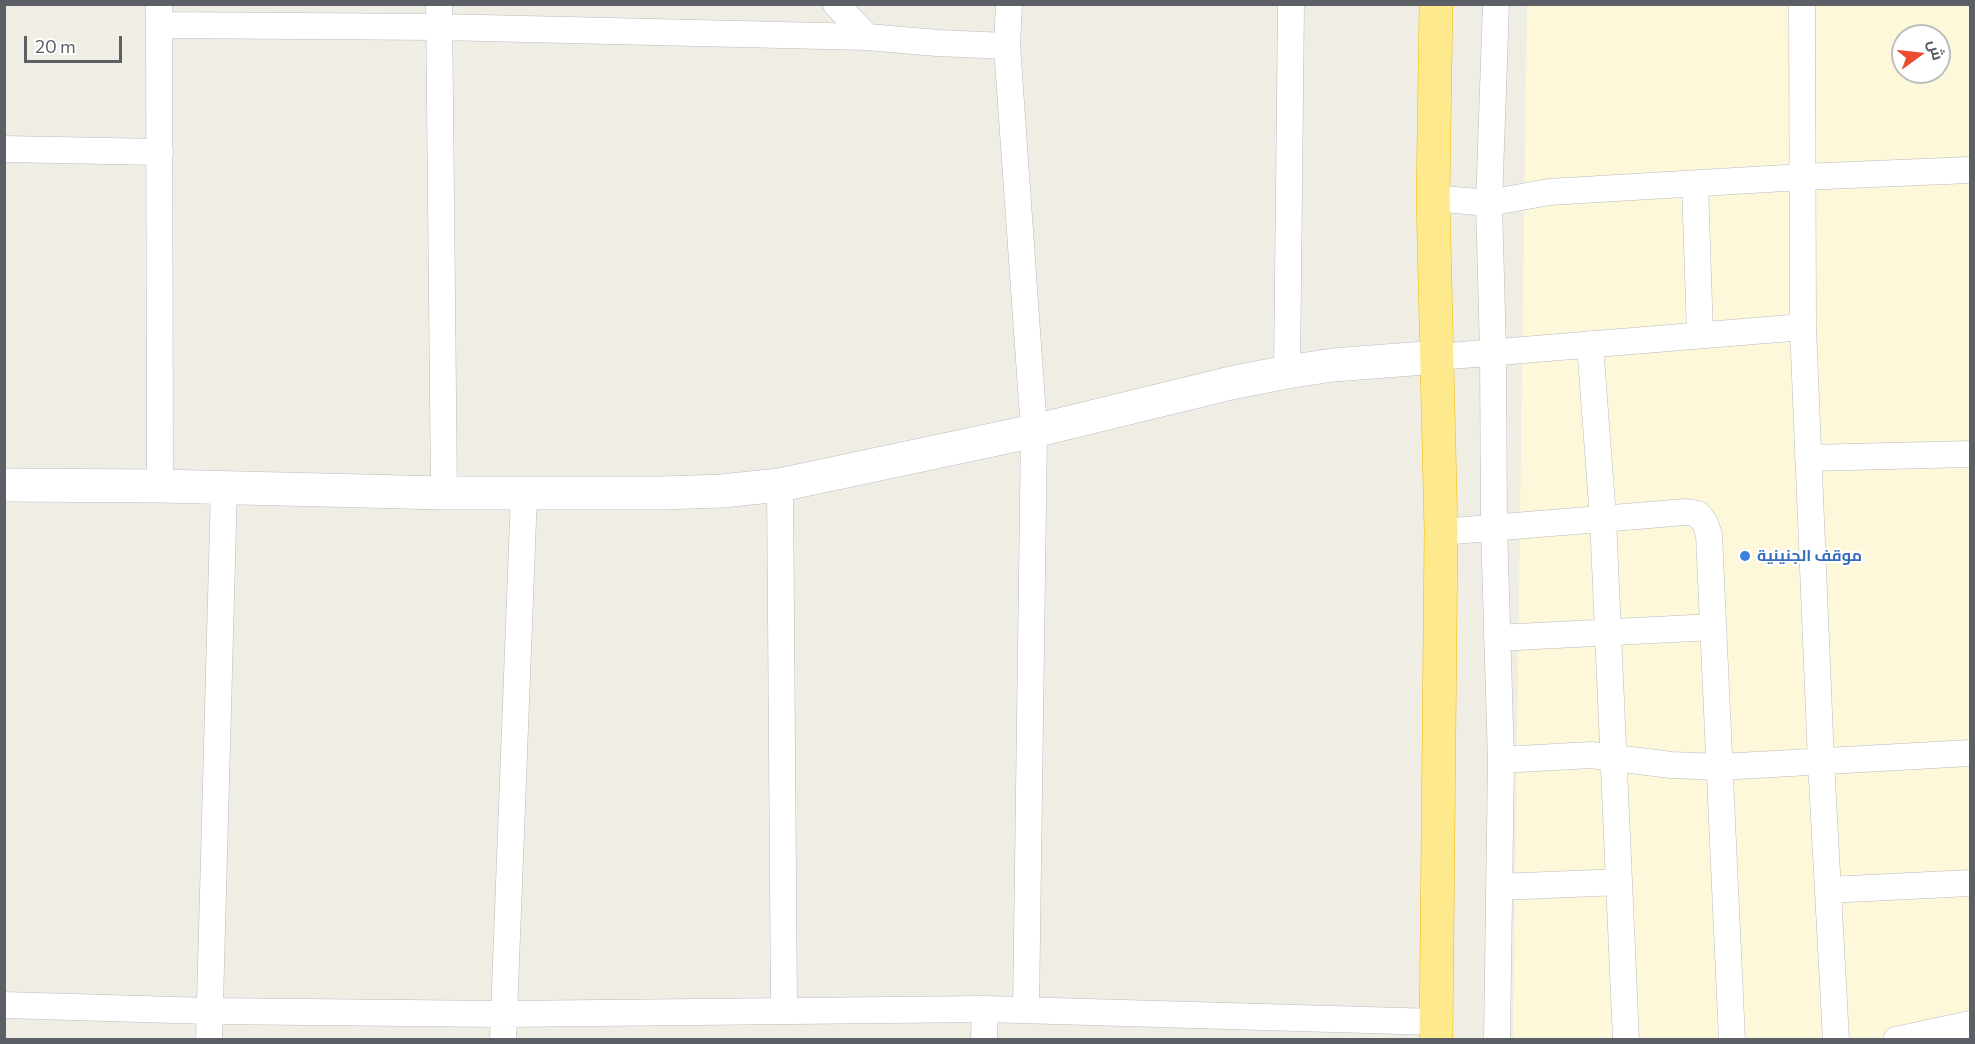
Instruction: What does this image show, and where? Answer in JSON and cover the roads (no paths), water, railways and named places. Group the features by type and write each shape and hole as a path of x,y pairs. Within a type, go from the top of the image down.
{"highway":[{"path":"1436,4 1433,198 1441,532 1436,1031"}],"street":[{"path":"836,4 867,37"},
{"path":"1010,4 1007,45 1034,431 1026,1010"},
{"path":"1287,372 1291,4"},
{"path":"1496,4 1489,203 1494,527 1501,760 1497,1040"},
{"path":"1802,4 1803,327 1821,761 1836,1040"},
{"path":"160,486 159,15 439,16 1007,45"},
{"path":"439,16 444,493"},
{"path":"4,149 160,152"},
{"path":"1433,198 1489,203 1549,192 1802,177 1971,171"},
{"path":"1695,184 1700,335"},
{"path":"4,485 524,494 722,491 780,485 1034,431 1231,383 1333,365 1803,327"},
{"path":"1590,344 1603,519 1626,1040"},
{"path":"1808,458 1971,454"},
{"path":"780,485 784,1011"},
{"path":"209,1040 224,488"},
{"path":"503,1040 524,494"},
{"path":"1441,532 1686,512 1698,514 1706,523 1709,535 1732,1040"},
{"path":"1497,638 1713,627"},
{"path":"1501,760 1591,755 1671,765 1720,767 1971,753"},
{"path":"1499,887 1619,882"},
{"path":"1828,890 1971,883"},
{"path":"4,1005 209,1011 503,1014 985,1009 1436,1031"},
{"path":"984,1040 985,1009"},
{"path":"1896,1040 1971,1024"}],"place":[{"name":"موقف الجنينية","path":"1745,556"}]}
